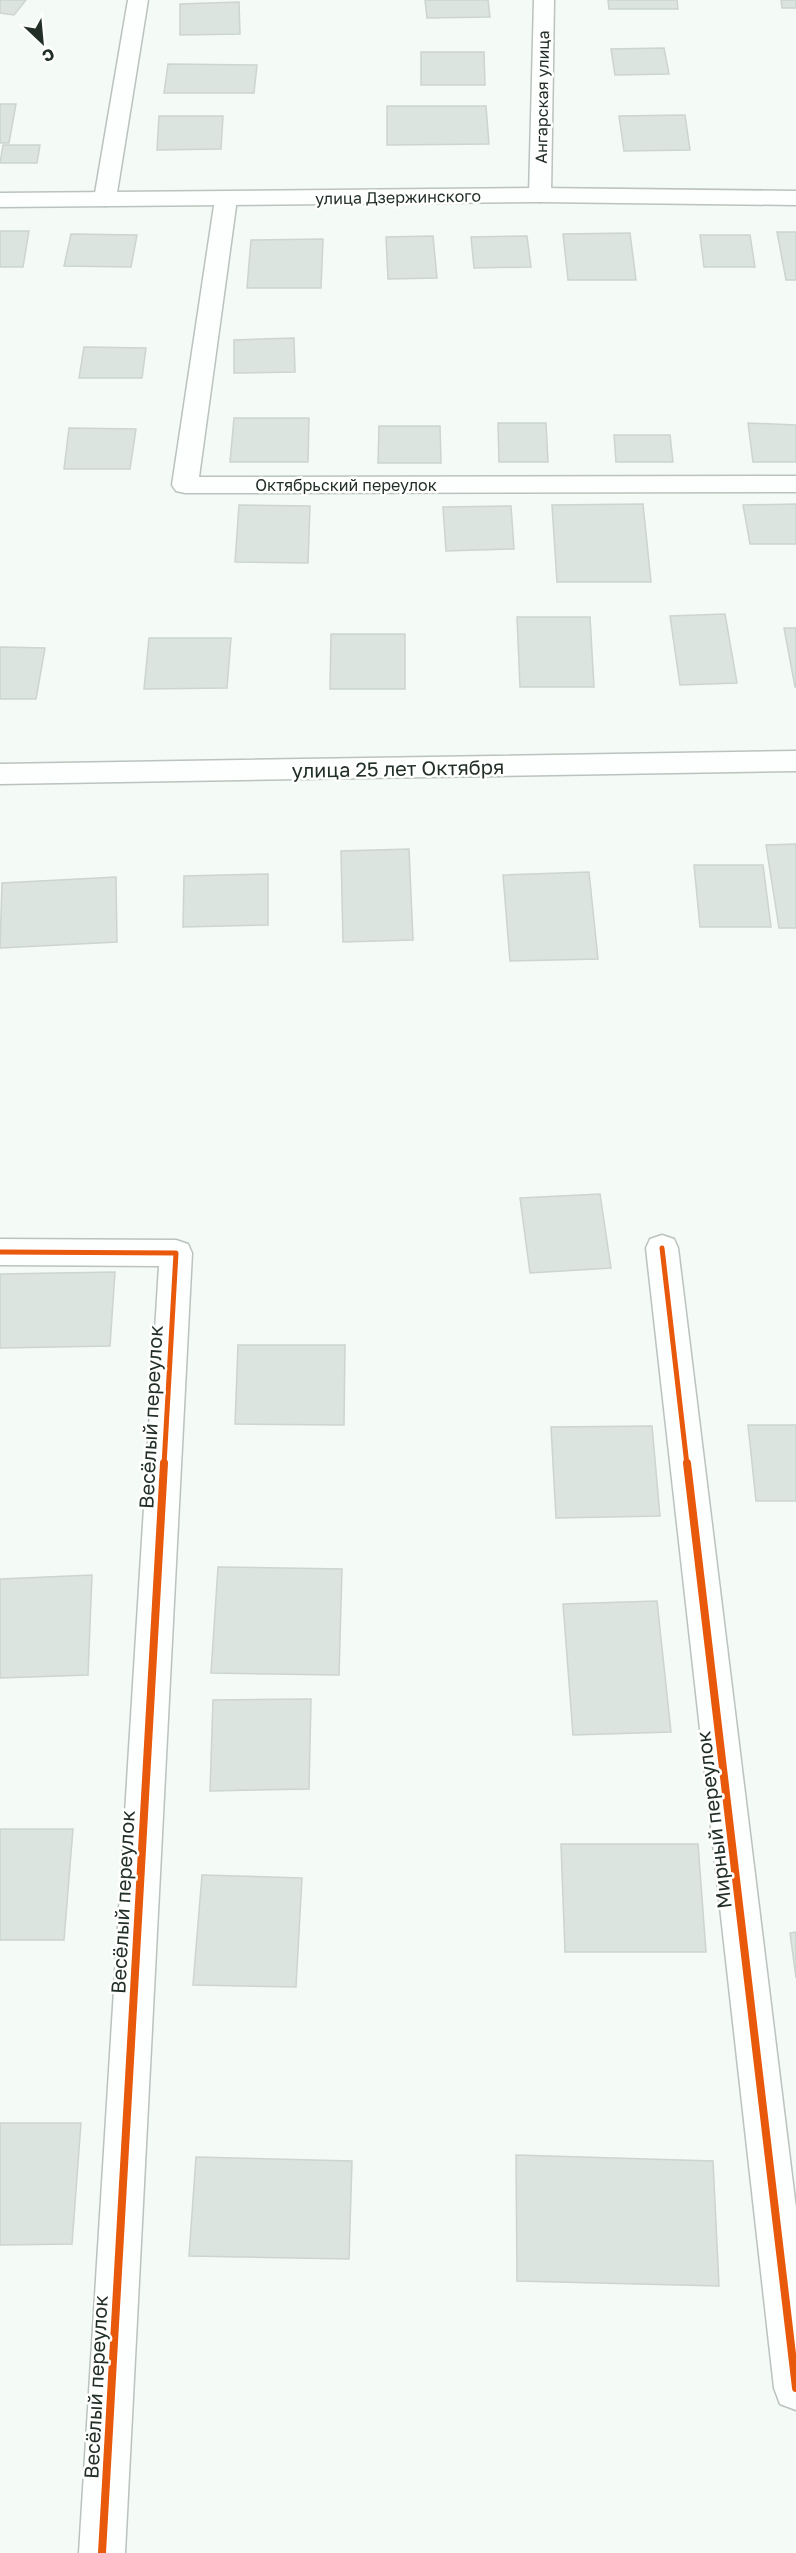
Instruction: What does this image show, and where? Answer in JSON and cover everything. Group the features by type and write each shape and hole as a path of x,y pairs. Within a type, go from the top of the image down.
{"street":[{"path":"105,199 138,0"},
{"name":"Ангарская улица","path":"540,195 544,0"},
{"name":"улица Дзержинского","path":"0,200 540,195 796,198"},
{"name":"Октябрьский переулок","path":"226,199 185,485 796,484"},
{"name":"улица 25 лет Октября","path":"0,774 796,762"},
{"name":"Мирный переулок","path":"662,1248 796,2388"},
{"name":"Весёлый переулок","path":"0,1252 176,1253 102,2553"}],"building":[{"path":"0,0 26,0 14,15 0,13"},
{"path":"425,0 488,0 490,17 427,18"},
{"path":"608,0 677,0 678,9 609,9"},
{"path":"781,0 796,0 796,8 782,8"},
{"path":"239,2 240,34 180,35 180,4"},
{"path":"664,48 669,74 615,75 611,49"},
{"path":"421,52 484,52 485,85 421,85"},
{"path":"168,64 257,65 254,93 164,93"},
{"path":"0,104 16,104 9,143 0,143"},
{"path":"387,106 486,106 489,144 387,145"},
{"path":"685,115 690,150 624,151 619,116"},
{"path":"159,116 223,116 221,149 157,150"},
{"path":"3,145 40,145 37,163 0,163"},
{"path":"0,231 29,231 23,267 0,267"},
{"path":"777,232 796,232 796,280 786,280"},
{"path":"630,233 636,280 568,280 563,234"},
{"path":"71,234 137,235 131,267 64,266"},
{"path":"700,235 750,235 755,267 704,267"},
{"path":"433,236 437,278 388,279 386,237"},
{"path":"527,236 531,267 474,268 471,237"},
{"path":"323,239 321,288 247,288 251,240"},
{"path":"294,338 295,372 234,373 234,340"},
{"path":"84,347 146,348 142,378 79,378"},
{"path":"234,418 309,418 308,462 230,462"},
{"path":"498,423 546,423 548,462 499,462"},
{"path":"748,423 796,425 796,462 753,462"},
{"path":"379,426 440,426 441,463 378,463"},
{"path":"69,428 136,429 130,469 64,469"},
{"path":"614,435 670,435 673,462 616,462"},
{"path":"643,504 651,582 557,582 552,505"},
{"path":"796,504 796,544 750,544 743,505"},
{"path":"239,505 310,506 308,563 235,562"},
{"path":"511,506 514,549 446,551 443,507"},
{"path":"725,614 737,683 680,685 670,616"},
{"path":"517,617 590,617 594,687 520,687"},
{"path":"784,628 796,628 796,687 795,687"},
{"path":"331,634 405,634 405,689 330,689"},
{"path":"149,638 231,638 227,688 144,689"},
{"path":"0,647 45,648 36,699 0,699"},
{"path":"796,844 796,928 779,928 766,845"},
{"path":"409,849 413,940 343,942 341,851"},
{"path":"694,865 763,865 771,927 700,927"},
{"path":"589,872 598,959 510,961 503,875"},
{"path":"268,874 268,925 183,927 184,876"},
{"path":"116,877 117,942 0,948 2,883"},
{"path":"600,1194 611,1268 530,1273 520,1198"},
{"path":"115,1272 110,1346 0,1348 0,1274"},
{"path":"238,1345 345,1345 344,1425 235,1424"},
{"path":"748,1425 796,1425 796,1501 756,1501"},
{"path":"652,1426 660,1516 556,1518 551,1427"},
{"path":"218,1567 342,1569 339,1675 211,1673"},
{"path":"92,1575 88,1675 0,1678 0,1579"},
{"path":"657,1601 671,1732 573,1735 563,1604"},
{"path":"311,1699 309,1789 210,1791 213,1700"},
{"path":"0,1829 73,1829 64,1940 0,1940"},
{"path":"561,1844 698,1844 706,1952 565,1952"},
{"path":"202,1875 302,1878 296,1987 193,1985"},
{"path":"796,1932 796,1978 790,1933"},
{"path":"0,2123 81,2123 72,2244 0,2245"},
{"path":"516,2155 713,2161 719,2286 517,2281"},
{"path":"196,2157 352,2161 349,2259 189,2256"}],"cycle path":[{"path":"662,1248 796,2388"},
{"path":"0,1252 176,1253 102,2553"}]}
